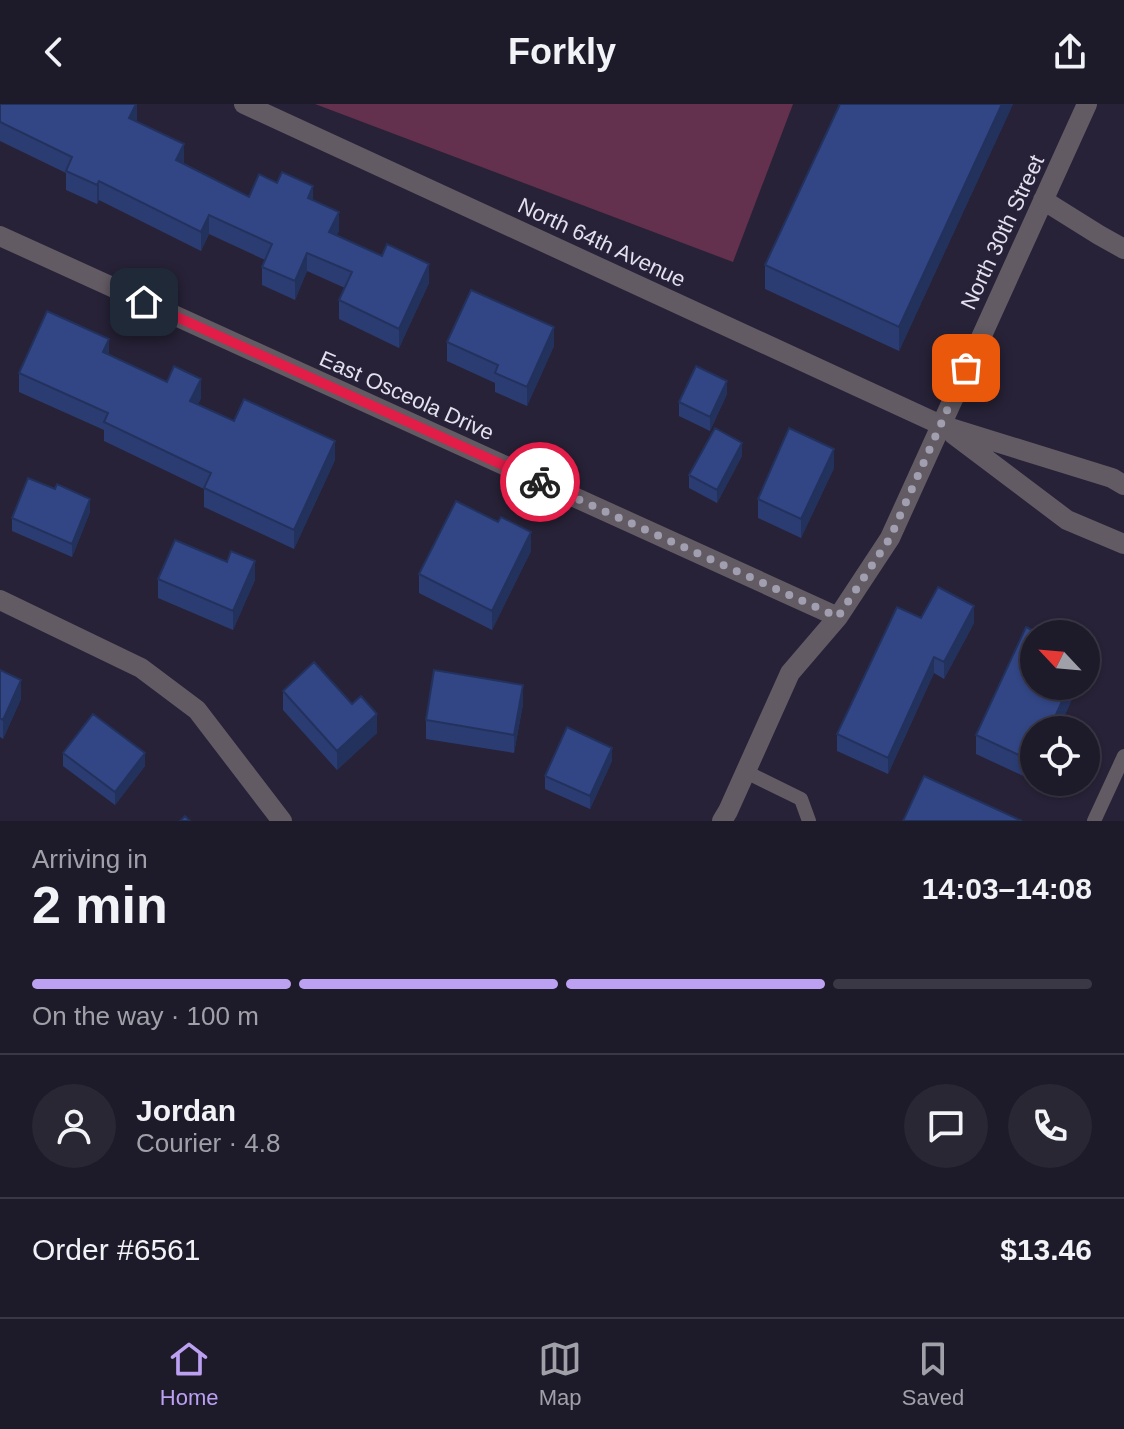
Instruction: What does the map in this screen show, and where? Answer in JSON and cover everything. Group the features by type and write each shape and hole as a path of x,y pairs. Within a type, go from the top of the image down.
{"street":[{"name":"North 64th Avenue","path":"244,104 941,425 1112,478 1124,485"},
{"name":"North 30th Street","path":"722,821 790,673 838,617 890,538 1087,104"},
{"path":"1043,200 1124,249"},
{"name":"East Osceola Drive","path":"0,236 838,617"},
{"name":"North 64th Avenue","path":"941,425 1067,520 1124,544"},
{"path":"0,600 141,668 197,710 282,821"}],"lane":[{"path":"1094,821 1124,756"},
{"path":"746,772 801,799 809,821"}],"shaded area":[{"path":"315,104 793,104 733,262"}],"building":[{"path":"0,104 136,104 129,118 184,144 176,160 249,197 259,174 277,183 282,172 313,186 308,198 339,212 329,232 382,256 387,244 429,264 399,329 339,300 352,272 307,253 295,281 262,267 272,244 209,215 201,232 99,181 97,185 66,171 72,157 0,122"},
{"path":"840,104 1002,104 899,327 765,265"},
{"path":"471,290 554,327 527,387 495,373 498,365 447,342"},
{"path":"47,311 109,339 103,352 167,382 174,366 201,379 190,401 234,421 244,399 335,441 294,530 204,488 211,473 104,422 108,413 19,373"},
{"path":"696,366 727,381 710,417 679,402"},
{"path":"715,428 742,443 717,490 689,475"},
{"path":"789,428 834,449 801,519 758,499"},
{"path":"28,478 55,489 57,484 90,499 72,544 12,518"},
{"path":"456,501 498,522 501,517 531,532 492,611 419,574"},
{"path":"175,540 227,562 231,551 255,561 233,611 158,579"},
{"path":"938,587 974,606 944,662 934,657 888,758 837,734 897,607 921,618"},
{"path":"1020,640 1020,700 1063,700 1055,716 1020,716 1020,755 976,735"},
{"path":"314,662 352,704 361,696 377,714 337,751 283,691"},
{"path":"0,670 21,680 3,720 0,718"},
{"path":"434,670 523,685 514,735 426,720"},
{"path":"93,714 145,753 115,792 63,753"},
{"path":"567,727 612,748 590,796 545,776"},
{"path":"924,776 1022,821 903,821"}],"way so far":[{"path":"540,482 838,617 890,538 966,368"}],"route":[{"path":"144,302 540,482"}]}
